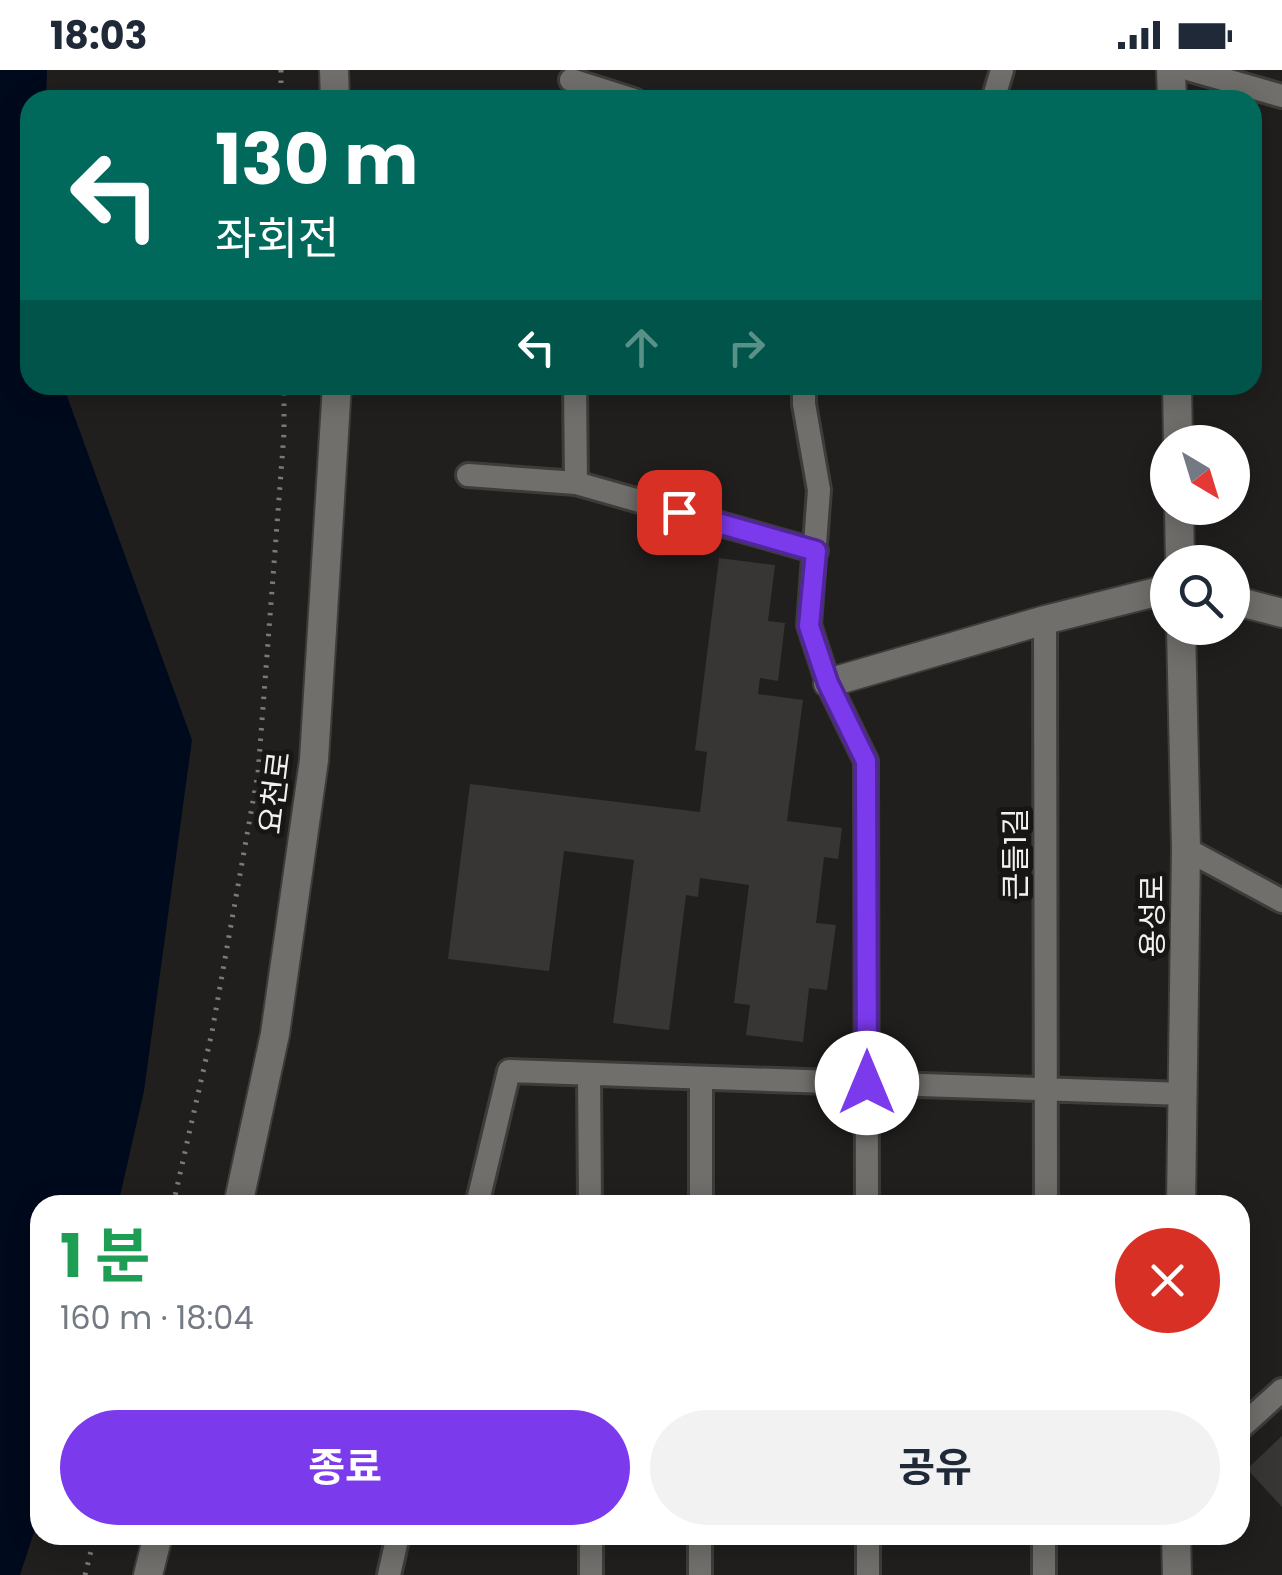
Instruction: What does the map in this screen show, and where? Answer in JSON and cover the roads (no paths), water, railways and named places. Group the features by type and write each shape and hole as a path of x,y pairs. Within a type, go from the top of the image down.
{"street":[{"path":"1191,70 1261,90"},
{"path":"571,83 597,90"},
{"name":"요천로","path":"240,1195 275,1034 314,760 336,395"},
{"path":"576,395 576,483"},
{"path":"804,395 819,490 809,626 828,683 866,761 867,1195"},
{"path":"1176,395 1177,425"},
{"path":"468,475 576,483 816,551"},
{"path":"828,683 1150,594"},
{"path":"1250,605 1282,613"},
{"name":"큰들1길","path":"1045,620 1046,1195"},
{"name":"용성로","path":"1181,645 1186,849 1181,1195"},
{"path":"1186,849 1282,901"},
{"path":"479,1195 509,1071 1184,1094"},
{"path":"589,1074 590,1195"},
{"path":"700,1195 701,1078"},
{"path":"1250,1419 1282,1390"},
{"path":"148,1575 156,1545"},
{"path":"389,1575 396,1545"},
{"path":"591,1545 591,1575"},
{"path":"700,1545 700,1575"},
{"path":"868,1545 868,1575"},
{"path":"1044,1545 1044,1575"},
{"path":"1176,1545 1178,1575"}],"water":[{"path":"0,70 47,70 46,90 20,90 20,395 67,395 192,740 144,1091 120,1195 30,1195 30,1544 20,1575 0,1575"}]}
